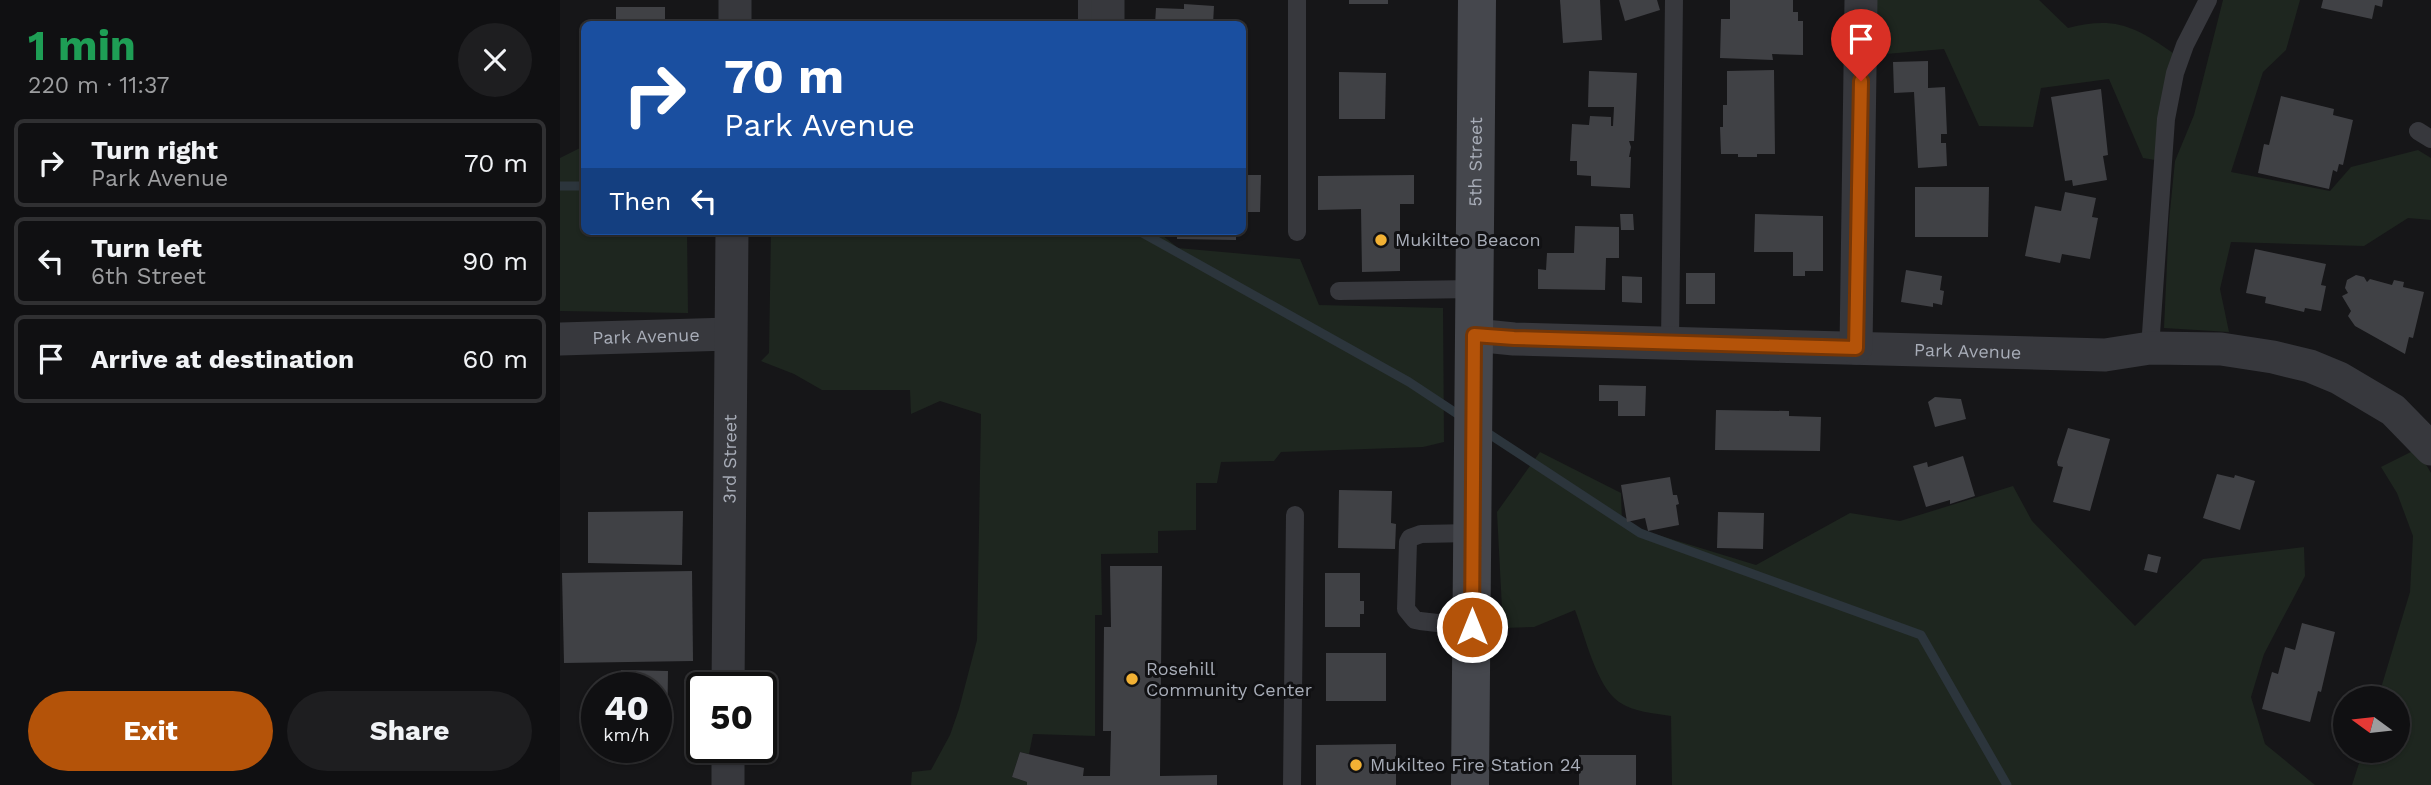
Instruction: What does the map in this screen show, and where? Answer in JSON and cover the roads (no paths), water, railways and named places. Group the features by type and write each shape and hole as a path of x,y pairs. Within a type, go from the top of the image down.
{"main road":[{"name":"5th Street","path":"1470,785 1477,0"}],"street":[{"path":"735,0 735,21"},
{"path":"1856,348 1861,0"},
{"name":"3rd Street","path":"728,672 732,235"},
{"name":"Park Avenue","path":"560,338 730,334"},
{"name":"Park Avenue","path":"1474,335 2105,355 2150,348 2221,349 2310,366 2339,378 2393,410 2431,449"},
{"path":"728,763 728,785"}],"lane":[{"path":"1297,0 1297,232"},
{"path":"1670,342 1674,0"},
{"path":"2150,348 2166,119 2175,73 2208,0"},
{"path":"1339,291 1474,289"},
{"path":"1292,785 1295,516"},
{"path":"1472,533 1421,534 1410,538 1406,609 1415,620 1472,627"}],"waterway":[{"path":"560,186 581,186"},
{"path":"1146,235 1409,382 1462,417"},
{"path":"1483,430 1640,533 1921,635 2007,785"}],"place":[{"name":"Mukilteo Beacon","path":"1381,240"},
{"name":"Rosehill Community Center","path":"1132,679"},
{"name":"Mukilteo Fire Station 24","path":"1356,765"}]}
